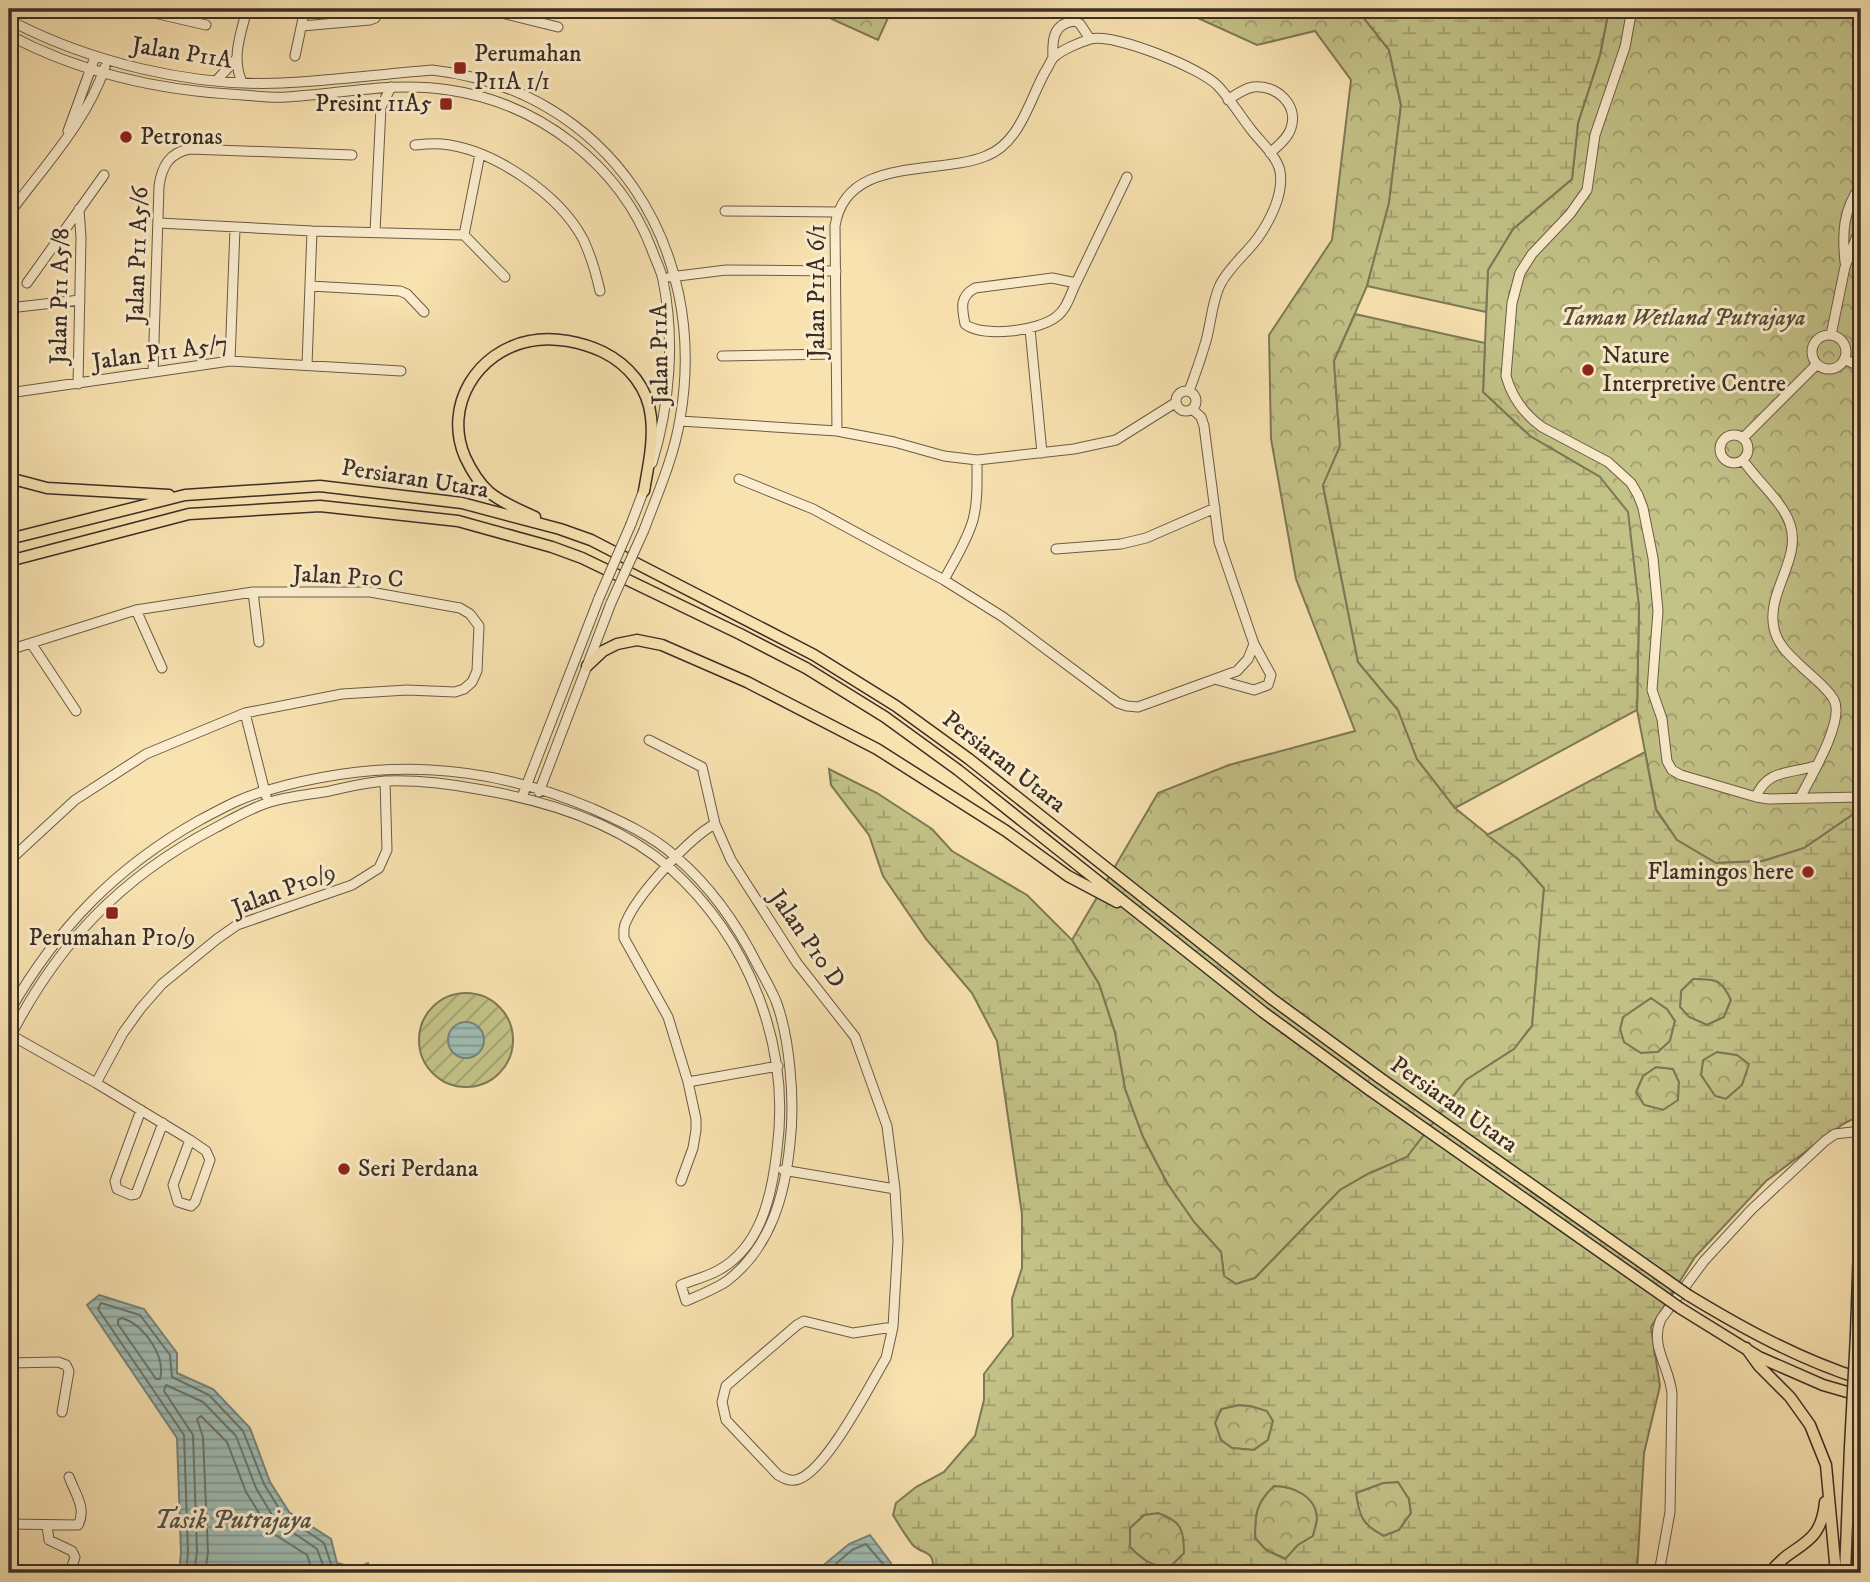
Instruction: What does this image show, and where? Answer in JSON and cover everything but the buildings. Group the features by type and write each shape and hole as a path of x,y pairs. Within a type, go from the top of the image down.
{"main road":[{"path":"560,529 490,493 477,479 461,448 457,435 458,417 465,391 480,369 503,350 531,341 561,341 597,349 625,366 646,395 651,416 652,438 644,491"},
{"path":"9,478 47,488 82,492 185,495"},
{"name":"Persiaran Utara","path":"9,539 185,495 320,486 461,503 591,540 814,655 896,706 979,767 1272,999 1688,1295 1780,1348 1861,1379"},
{"name":"Persiaran Utara","path":"12,561 189,514 320,506 458,521 583,558 740,634 847,693 958,770 1263,1012 1680,1308 1759,1357 1823,1385 1861,1396"},
{"path":"587,666 603,651 617,643 637,640 662,645 747,682 877,749 995,823 1068,876 1141,915"},
{"path":"1845,1573 1861,1186"},
{"path":"1746,1348 1759,1366 1797,1406 1810,1425 1826,1465 1836,1573"},
{"path":"1770,1573 1786,1554 1809,1542 1817,1532 1825,1506 1826,1465"}],"street":[{"path":"137,9 206,24"},
{"path":"180,20 183,9"},
{"path":"242,82 236,59 247,9"},
{"path":"295,56 305,9"},
{"path":"302,26 370,20 375,18 380,9"},
{"path":"485,9 558,27"},
{"path":"1632,9 1625,47 1595,135 1587,190 1570,214 1532,254 1520,273 1512,303 1506,376 1513,395 1532,420 1542,428 1608,462 1631,483 1638,495 1653,558 1658,611 1652,690 1662,719 1667,761 1672,770 1756,797 1861,797"},
{"name":"Jalan P11A","path":"9,20 31,32 95,57 178,75 217,80 282,83 432,70 475,76 547,107 581,129 626,174 657,227 675,276 682,318 684,360 680,421 656,498 611,603 536,800"},
{"name":"Jalan P11A 6/1","path":"837,431 837,212 862,183 894,172 967,161 997,151 1009,141 1018,127 1054,58 1052,43 1055,31 1061,25 1074,21 1080,24 1090,39"},
{"name":"Jalan P11A","path":"9,35 92,70 168,88 283,97 391,87 452,90 483,98 529,116 571,141 616,183 645,232 662,278 667,319 668,390 657,447 644,491 599,598 522,797"},
{"path":"1054,58 1097,38 1128,45 1190,67 1216,85 1279,167 1280,192 1257,239 1234,263 1220,285 1206,341 1189,391"},
{"path":"67,136 95,57"},
{"path":"217,80 236,59"},
{"path":"9,214 67,136 79,124 107,60"},
{"path":"375,232 381,107 391,87"},
{"path":"1228,100 1252,87 1276,91 1285,98 1291,109 1293,125 1270,153"},
{"path":"373,88 381,107"},
{"path":"415,145 442,144 480,154 524,178 556,204 581,236 592,257 600,291"},
{"name":"Jalan P11 A5/6","path":"153,372 161,175 168,160 177,151 190,149 352,155"},
{"path":"464,235 480,154"},
{"name":"Jalan P11 A5/8","path":"27,283 104,175"},
{"path":"1076,283 1064,279 1040,279 975,288 965,294 962,304 965,324 972,330 981,332 1030,329 1056,317 1065,307 1127,177"},
{"path":"1845,267 1842,234 1847,210 1861,186"},
{"name":"Jalan P11 A5/8","path":"78,384 81,238 79,209"},
{"path":"726,211 837,212"},
{"path":"159,223 464,235 505,277"},
{"path":"1831,335 1845,267 1861,225"},
{"path":"230,361 235,228"},
{"path":"307,365 312,231"},
{"path":"662,278 726,270 836,271"},
{"path":"310,286 400,291 407,294 424,312"},
{"path":"9,308 80,300"},
{"path":"1030,329 1042,453"},
{"path":"1824,335 1831,335 1838,338 1846,351 1839,365 1824,368 1813,358 1814,344 1824,335"},
{"path":"722,356 836,354"},
{"path":"1844,359 1861,367"},
{"name":"Jalan P11 A5/7","path":"9,393 230,361 401,371"},
{"path":"1743,438 1817,363"},
{"path":"680,421 837,431 894,442 944,456 978,460 1042,453 1116,440 1175,402 1182,391 1189,391 1195,396 1196,403 1192,409 1185,411 1179,409 1175,402"},
{"path":"1192,409 1201,417 1204,426 1219,542 1254,644 1271,675 1268,685 1254,690 1218,680"},
{"path":"1738,435 1743,438 1748,449 1743,460 1731,463 1721,455 1720,449 1726,437 1738,435"},
{"path":"944,580 973,521 978,460"},
{"path":"1743,460 1791,525 1789,556 1773,610 1774,631 1790,657 1828,693 1836,706 1835,726 1800,798"},
{"path":"739,479 813,509 944,580 1003,617 1118,703 1138,707 1218,680 1243,666 1254,644"},
{"path":"1056,549 1121,544 1146,538 1215,508"},
{"path":"253,592 258,642"},
{"name":"Jalan P10 C","path":"9,650 136,610 253,592 370,592 460,608 470,614 479,626 477,671 472,682 464,688 455,692 407,690 342,694 245,713 146,754 75,800 9,861"},
{"path":"136,610 162,668"},
{"path":"31,643 76,711"},
{"path":"245,713 268,803"},
{"name":"Jalan P10 D","path":"649,740 702,767 715,824 731,860 797,963 855,1037 887,1126 895,1189 898,1241 893,1327 886,1358 833,1447 804,1476 792,1480 778,1475 726,1420 722,1402 726,1386 804,1321 853,1333 893,1327"},
{"path":"1756,797 1765,780 1815,766"},
{"path":"9,1012 33,970 86,905 119,874 185,829 223,807 265,791 336,775 417,768 527,784 610,817 655,841 676,857 714,898 744,938 776,1002 790,1065 792,1126 787,1171 777,1212 753,1255 724,1283 686,1301 681,1285 717,1271 731,1262 754,1234 766,1210 775,1168 780,1124 778,1066 764,1007 735,945 705,904 668,867 625,838 579,816 522,797 448,784 385,781 268,803 192,840 129,883 96,913 43,977 10,1036 96,1083 163,1123 190,1140 206,1151 210,1160 195,1202 191,1206 185,1206 178,1202 173,1185 190,1140"},
{"name":"Jalan P10/9","path":"96,1083 123,1033 141,1008 162,984 217,939 237,925 352,885 379,868 387,850 385,781"},
{"path":"681,1181 694,1149 696,1130 688,1082 668,1017 624,938 624,926 633,908 676,857 704,830 715,824"},
{"path":"688,1082 778,1066"},
{"path":"141,1110 115,1181 117,1189 131,1195 136,1194 163,1123"},
{"path":"1659,1573 1667,1537 1671,1491 1672,1394 1669,1375 1657,1347 1657,1327 1704,1261 1751,1210 1825,1141 1835,1134 1861,1131"},
{"path":"775,1168 895,1189"},
{"path":"9,1363 58,1362 65,1365 69,1371 62,1412"},
{"path":"9,1524 75,1526 80,1522 81,1507 69,1478"},
{"path":"47,1526 49,1540 72,1550 75,1558 70,1573"}],"green space":[{"path":"810,9 892,9 878,40"},
{"path":"1178,9 1353,9 1359,12 1389,50 1401,105 1389,203 1367,286 1334,361 1340,446 1323,486 1358,662 1398,710 1417,759 1455,808 1518,859 1544,888 1532,1026 1514,1049 1466,1080 1407,1157 1340,1190 1255,1278 1236,1284 1224,1276 1221,1252 1194,1222 1167,1183 1143,1137 1125,1089 1115,1033 1099,984 1072,940 1158,793 1229,765 1355,731 1296,579 1271,439 1269,335 1332,240 1351,80 1315,31 1257,45"},
{"path":"1353,9 1609,9 1600,55 1578,123 1572,179 1513,229 1488,270 1486,312 1367,286 1389,203 1401,105 1389,50 1359,12"},
{"name":"Taman Wetland Putrajaya","path":"1609,9 1861,9 1861,809 1804,848 1763,861 1716,863 1677,840 1656,809 1637,710 1639,606 1600,477 1530,436 1483,392 1488,270 1513,229 1572,179 1578,123 1600,55"},
{"path":"1355,314 1485,343 1483,392 1530,436 1600,477 1628,512 1639,606 1637,710 1455,808 1417,759 1398,710 1358,662 1323,485 1340,446 1334,361"},
{"path":"1645,752 1656,810 1677,840 1716,863 1763,861 1804,848 1861,809 1861,1115 1843,1124 1766,1181 1695,1257 1651,1327 1660,1386 1644,1453 1637,1573 933,1573 930,1556 912,1544 893,1515 896,1503 916,1487 944,1472 975,1436 984,1400 984,1374 1013,1336 1012,1299 1022,1268 1022,1214 997,1041 972,993 926,939 883,876 869,835 831,785 829,769 877,793 932,829 952,851 1027,895 1072,940 1099,984 1115,1033 1125,1089 1143,1137 1167,1183 1194,1222 1221,1252 1224,1276 1236,1284 1255,1278 1340,1190 1407,1157 1466,1080 1514,1049 1532,1026 1544,888 1518,859 1487,835","holes":["1693,979 1716,981 1724,987 1731,1000 1724,1017 1707,1025 1689,1017 1680,1007 1681,991","1651,998 1667,1009 1675,1021 1670,1041 1658,1052 1641,1053 1624,1042 1620,1029 1623,1017","1717,1052 1737,1055 1749,1064 1742,1085 1726,1099 1715,1096 1701,1075 1703,1060","1656,1067 1673,1069 1679,1082 1678,1100 1663,1110 1644,1105 1636,1092 1643,1076","1239,1405 1267,1411 1273,1421 1268,1440 1254,1450 1232,1448 1221,1440 1215,1423 1221,1409","1398,1482 1409,1499 1411,1513 1399,1530 1384,1536 1363,1519 1356,1493 1383,1483","1274,1486 1289,1488 1308,1498 1316,1510 1317,1520 1313,1536 1298,1545 1285,1559 1266,1550 1255,1538 1256,1515 1263,1498","1158,1513 1166,1516 1180,1527 1184,1553 1171,1566 1159,1566 1149,1562 1130,1547 1130,1528 1144,1515"]},
{"path":"1693,979 1716,981 1724,987 1731,1000 1724,1017 1707,1025 1689,1017 1680,1007 1681,991"},
{"path":"466,993 484,997 499,1007 509,1022 513,1040 509,1058 499,1073 484,1083 466,1087 448,1083 433,1073 423,1058 419,1040 423,1022 433,1007 448,997"},
{"path":"1651,998 1667,1009 1675,1021 1670,1041 1658,1052 1641,1053 1624,1043 1620,1029 1623,1017"},
{"path":"1717,1052 1737,1055 1750,1064 1742,1085 1726,1099 1715,1096 1701,1075 1703,1060"},
{"path":"1656,1067 1673,1069 1679,1082 1678,1101 1663,1110 1644,1105 1636,1092 1643,1076"},
{"path":"1239,1405 1267,1411 1273,1421 1268,1440 1253,1450 1232,1448 1221,1440 1215,1423 1221,1409"},
{"path":"1398,1482 1409,1499 1411,1513 1399,1530 1384,1536 1366,1524 1356,1493 1383,1483"},
{"path":"1274,1486 1296,1490 1308,1498 1316,1510 1313,1536 1298,1545 1286,1559 1266,1550 1255,1538 1258,1509 1263,1498"},
{"path":"1158,1513 1172,1519 1180,1527 1184,1538 1185,1553 1171,1566 1148,1562 1130,1547 1130,1528 1144,1515"}],"water":[{"path":"466,1022 479,1027 484,1040 479,1053 466,1058 453,1053 448,1040 453,1027"},
{"name":"Tasik Putrajaya","path":"99,1295 144,1309 177,1353 177,1373 213,1389 250,1428 270,1482 289,1512 331,1539 337,1563 357,1568 368,1563 372,1573 179,1573 181,1552 177,1438 87,1305"},
{"path":"870,1535 891,1563 890,1573 814,1573 849,1544"}],"place":[{"name":"Perumahan P11A 1/1","path":"460,68"},
{"name":"Presint 11A5","path":"446,104"},
{"name":"Petronas","path":"126,137"},
{"name":"Nature Interpretive Centre","path":"1588,370"},
{"name":"Flamingos here","path":"1808,872"},
{"name":"Perumahan P10/9","path":"112,913"},
{"name":"Seri Perdana","path":"344,1169"}]}
